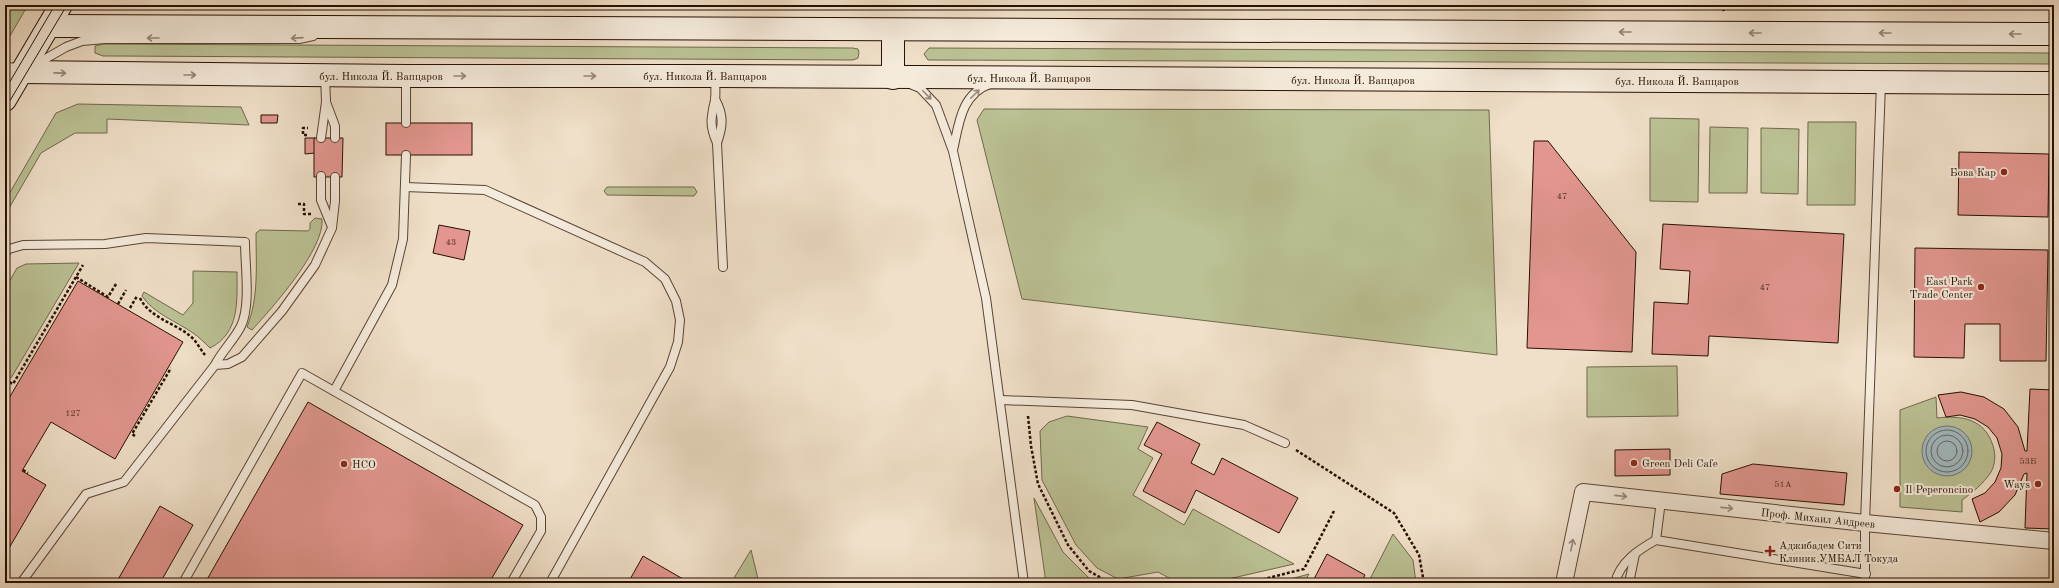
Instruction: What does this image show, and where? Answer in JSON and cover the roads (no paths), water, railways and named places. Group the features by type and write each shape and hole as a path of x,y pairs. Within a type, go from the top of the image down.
{"main road":[{"path":"5,100 13,72 49,26 61,5"},
{"path":"49,26 2054,34"},
{"path":"893,30 893,78"},
{"name":"бул. Никола Й. Вапцаров","path":"13,72 406,76 715,76 2054,83"}],"street":[{"name":"Проф. Михаил Андреев","path":"1564,583 1583,492 1865,523 2054,541"}],"lane":[{"path":"13,72 82,41 128,38 299,39 348,28"},
{"path":"321,138 326,102 325,75"},
{"path":"406,76 406,123"},
{"path":"715,76 715,99 722,111 721,130 717,143 723,267"},
{"path":"893,78 920,88 936,105 953,151 986,298 1001,400 1024,583"},
{"path":"953,151 965,104 982,87 1008,78"},
{"path":"1865,583 1865,523 1881,82"},
{"path":"326,102 335,126 335,138"},
{"path":"334,391 392,286 403,239 406,155"},
{"path":"321,176 321,200 332,228"},
{"path":"215,365 228,364 242,357 296,292 315,265 332,228 336,201 335,177"},
{"path":"405,187 485,190 645,262 665,278 676,301 680,320 678,342 670,367 550,583"},
{"path":"5,252 9,249 23,245 105,244 146,238 245,242 245,312 240,327 215,365 124,482 86,494 21,583"},
{"path":"183,583 302,373 535,505 541,517 541,531 510,583"},
{"path":"1001,400 1132,406 1244,425 1285,443"},
{"path":"1656,540 1661,501"},
{"path":"1615,583 1617,574 1635,551 1656,540 1866,574"},
{"path":"1629,583 1635,551"}],"water":[{"path":"1947,426 1957,428 1965,433 1970,441 1972,451 1970,461 1965,469 1957,474 1947,476 1937,474 1929,469 1924,461 1922,451 1924,441 1929,433 1937,428"}],"tram line":[{"path":"5,90 55,5"},
{"path":"5,109 67,5"}],"place":[{"name":"Бова Кар","path":"2004,172"},
{"name":"East Park Trade Center","path":"1981,287"},
{"name":"Green Deli Cafe","path":"1634,463"},
{"name":"НСО","path":"344,464"},
{"name":"Ways","path":"2038,484"},
{"name":"Il Peperoncino","path":"1897,489"},
{"name":"Аджибадем Сити Клиник УМБАЛ Токуда","path":"1770,551"}]}
